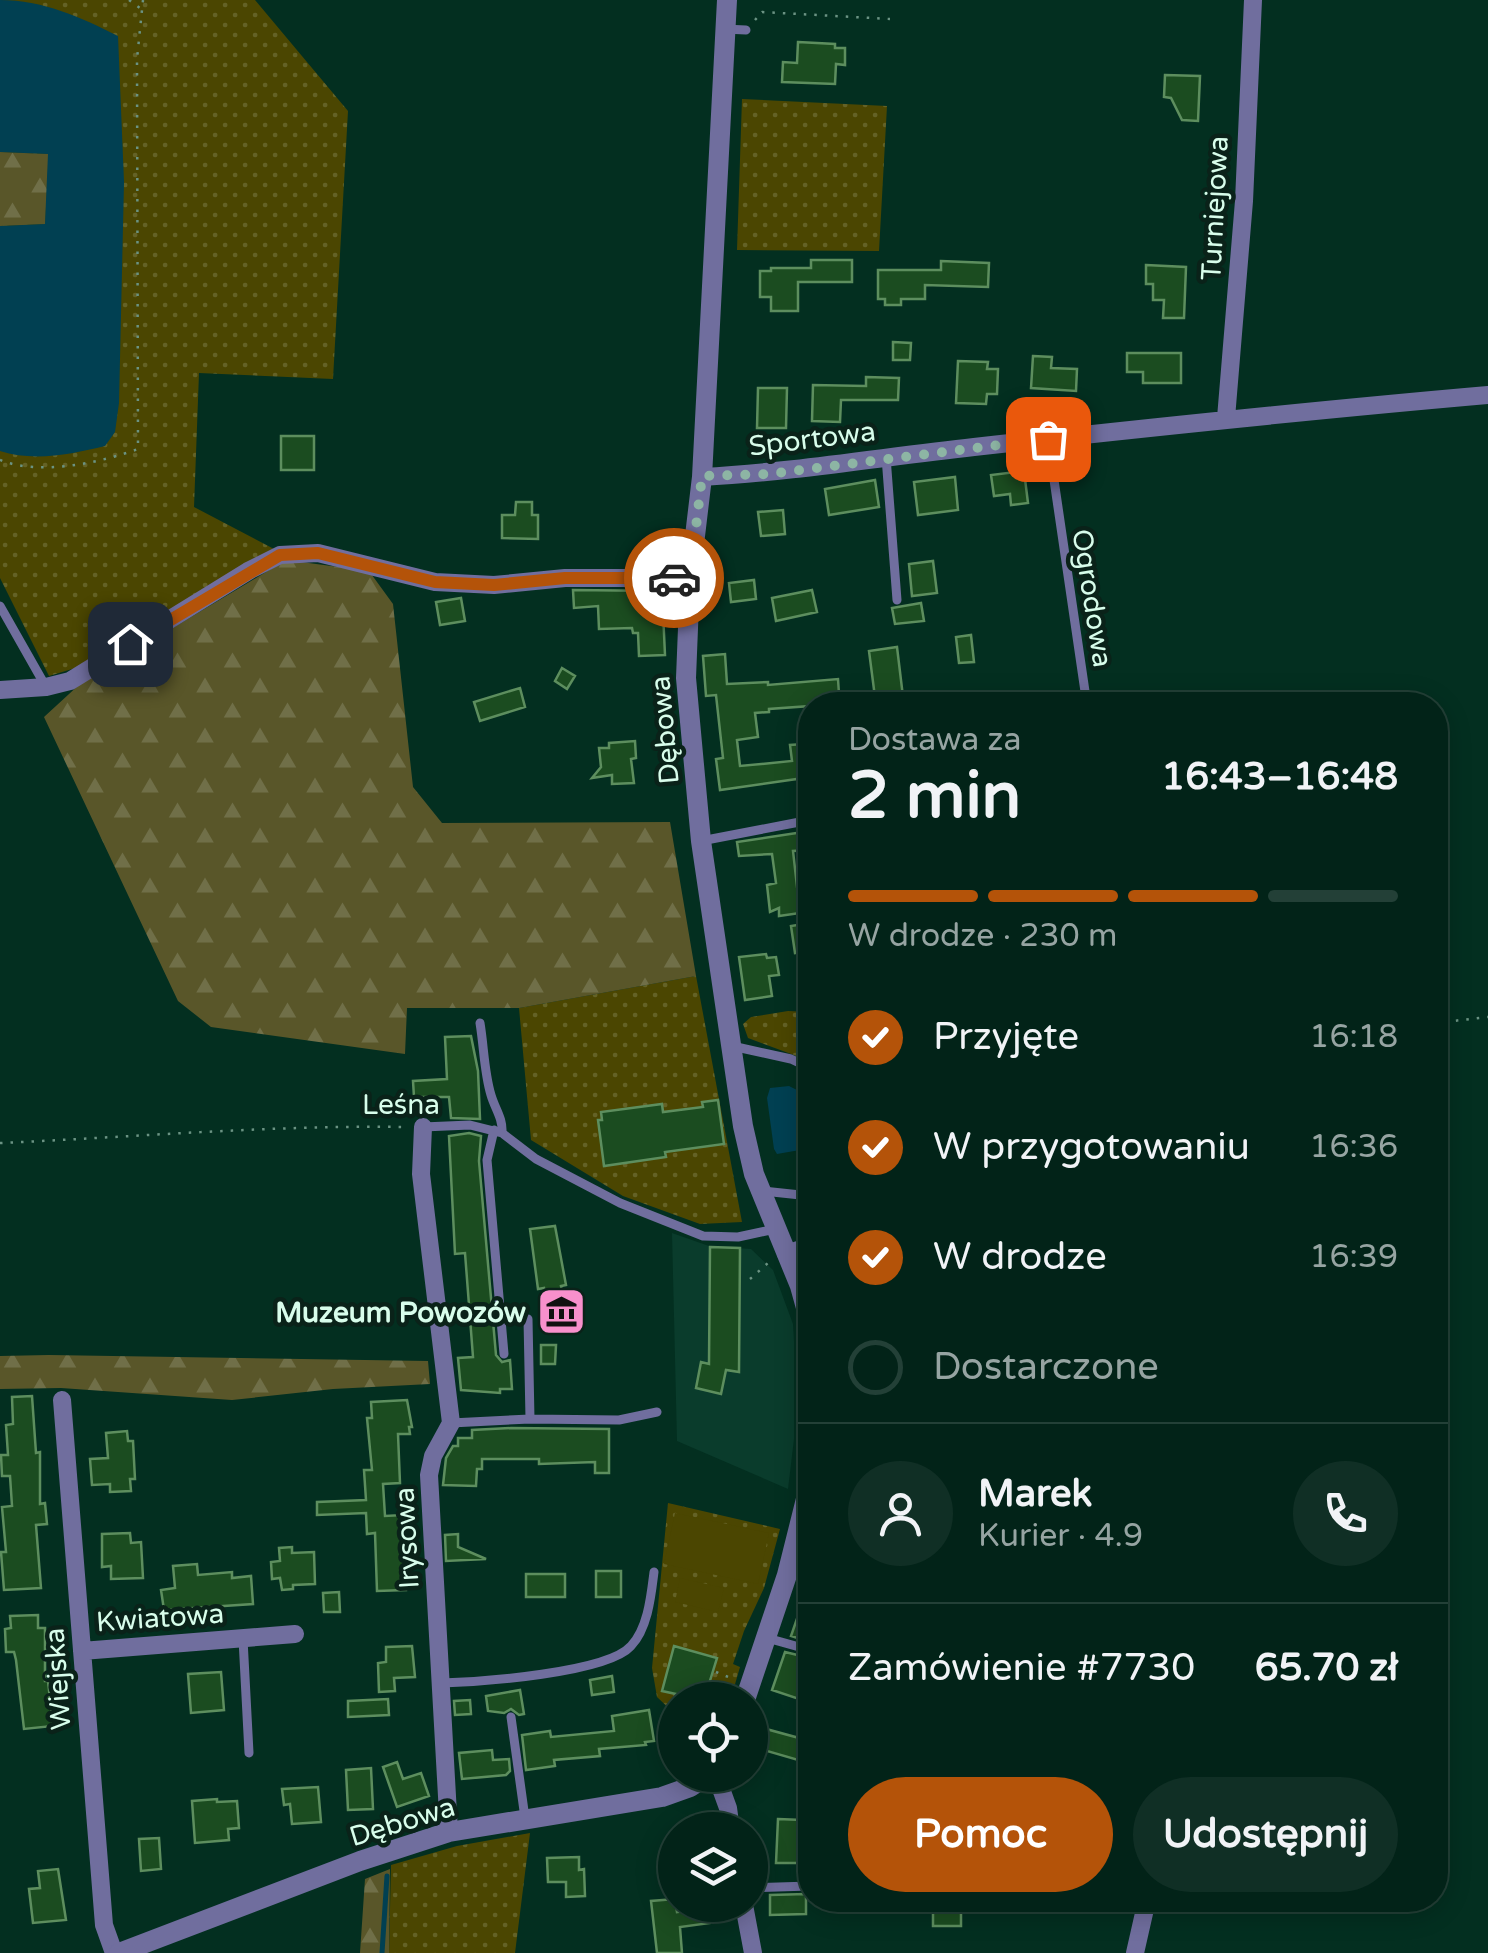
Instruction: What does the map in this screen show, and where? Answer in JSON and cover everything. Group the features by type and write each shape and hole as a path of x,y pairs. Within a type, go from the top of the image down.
{"street":[{"name":"Dębowa","path":"726,0 702,476 690,578 686,678 701,841 743,1126 760,1191 775,1229 779,1257 798,1297"},
{"name":"Turniejowa","path":"1226,418 1244,202 1253,0"},
{"name":"Sportowa","path":"702,476 769,474 1226,418 1488,395"},
{"path":"0,690 70,681 280,555 318,553 435,582 494,585 565,578 690,578"},
{"path":"422,1128 421,1174 451,1422"},
{"path":"779,1257 798,1250"},
{"name":"Wiejska","path":"62,1400 104,1925 116,1953"},
{"name":"Irysowa","path":"448,1832 429,1474 433,1456 451,1422"},
{"path":"746,1682 767,1638 798,1538"},
{"name":"Kwiatowa","path":"82,1651 295,1634"},
{"name":"Dębowa","path":"116,1953 448,1832 674,1792"},
{"path":"1135,1953 1144,1912"},
{"path":"747,1922 752,1953"}],"lane":[{"path":"724,29 746,30"},
{"name":"Ogrodowa","path":"1048,439 1085,692"},
{"path":"886,457 897,600"},
{"path":"0,606 46,687"},
{"path":"701,841 798,822"},
{"path":"480,1023 486,1075 503,1123 487,1160 504,1354"},
{"path":"732,1046 798,1063"},
{"name":"Leśna","path":"422,1128 470,1125 498,1132"},
{"path":"498,1132 536,1159 620,1204 703,1236 738,1237 775,1229"},
{"path":"760,1191 798,1195"},
{"path":"528,1319 530,1419"},
{"path":"451,1422 619,1420 657,1412"},
{"path":"439,1683 484,1682 562,1670 624,1653 639,1636 651,1598 654,1572"},
{"path":"767,1638 798,1647"},
{"name":"Kwiatowa","path":"243,1639 249,1753"},
{"path":"511,1718 526,1818"},
{"path":"768,1887 798,1886"}],"path":[{"path":"129,0 140,8"},
{"path":"0,460 11,465 59,466 102,462 138,449 137,58 143,0"},
{"path":"746,30 762,12 890,19"},
{"path":"1448,1022 1488,1017"},
{"name":"Leśna","path":"0,1143 166,1136 242,1128 422,1128"},
{"path":"750,1278 779,1257"},
{"path":"716,1672 730,1682"}],"shaded area":[{"path":"0,0 255,0 348,111 333,379 199,373 194,507 274,549 82,666 49,676 0,578"},
{"path":"742,99 887,106 879,251 737,250"},
{"path":"696,976 742,1222 700,1224 623,1196 531,1140 519,1008"},
{"path":"798,1011 798,1057 748,1038 743,1024 751,1017"},
{"path":"672,1233 709,1246 751,1249 773,1270 793,1324 794,1439 788,1489 677,1441"},
{"path":"668,1503 780,1529 764,1588 733,1664 740,1667 736,1682 658,1682 658,1698 652,1668"},
{"path":"675,1513 769,1533 758,1584 664,1564"},
{"path":"680,1578 724,1588 718,1612 675,1602"},
{"path":"530,1833 515,1953 389,1953 391,1865 457,1846"}],"green space":[{"path":"0,152 49,154 45,224 0,226"},
{"path":"286,560 369,571 393,604 413,787 442,823 670,822 696,976 519,1008 407,1008 405,1054 211,1027 178,1001 44,717 81,683"},
{"path":"0,1356 428,1361 430,1384 232,1400 61,1388 0,1389"},
{"path":"390,1869 389,1953 360,1953 365,1879"}],"water":[{"path":"0,0 46,6 118,36 124,182 119,403 115,432 105,446 66,454 26,456 0,451 0,226 45,224 48,154 0,152"},
{"path":"789,1086 798,1090 798,1150 777,1154 774,1149 767,1098 770,1088"}],"building":[{"path":"798,42 845,48 845,65 836,64 835,84 782,82 783,62 797,63"},
{"path":"1165,75 1200,76 1198,121 1182,120 1171,98 1164,97"},
{"path":"811,260 852,260 852,282 798,282 798,311 771,311 771,297 760,297 760,271 811,268"},
{"path":"941,261 989,263 988,287 925,285 925,299 901,299 901,305 885,305 885,299 878,299 878,270 941,270"},
{"path":"1146,265 1186,267 1184,318 1163,318 1164,300 1153,300 1153,284 1146,284"},
{"path":"893,342 911,343 910,360 893,360"},
{"path":"1127,353 1181,353 1181,383 1143,383 1143,372 1127,372"},
{"path":"1033,356 1052,357 1051,368 1077,369 1076,391 1031,388"},
{"path":"958,361 988,362 987,369 998,369 997,394 987,394 986,404 956,403"},
{"path":"866,377 899,378 898,400 841,400 840,422 812,421 813,385 866,386"},
{"path":"758,388 787,388 786,428 757,428"},
{"path":"281,436 314,436 314,470 281,470"},
{"path":"1024,471 1028,503 1011,505 1010,494 994,496 991,475"},
{"path":"955,477 958,510 918,515 914,482"},
{"path":"875,480 879,507 829,515 825,489"},
{"path":"516,502 532,502 532,515 538,515 538,539 502,538 502,515 515,515"},
{"path":"783,510 785,534 761,536 758,512"},
{"path":"933,561 937,593 912,596 909,564"},
{"path":"754,580 756,599 731,602 729,583"},
{"path":"573,590 662,591 665,655 639,656 638,633 633,633 632,628 599,629 598,606 574,608"},
{"path":"812,590 817,612 776,621 772,598"},
{"path":"461,598 465,621 440,625 436,602"},
{"path":"921,603 924,621 895,624 892,608"},
{"path":"971,635 974,662 959,663 956,637"},
{"path":"897,647 902,692 874,692 869,651"},
{"path":"725,654 727,684 838,679 839,692 798,692 798,707 755,713 758,737 737,740 740,766 792,761 790,745 798,744 798,787 797,779 720,790 716,759 723,758 716,695 706,696 703,656"},
{"path":"562,668 575,676 567,689 555,681"},
{"path":"520,688 525,707 480,721 474,702"},
{"path":"635,741 636,758 631,759 634,783 612,784 612,775 592,778 601,767 599,748"},
{"path":"798,833 798,851 793,851 798,913 779,916 779,908 770,912 767,885 776,883 772,854 739,856 737,842"},
{"path":"798,925 798,953 795,953 791,926"},
{"path":"766,954 767,958 776,957 779,975 769,976 772,996 745,1000 739,957"},
{"path":"471,1036 478,1071 480,1119 451,1118 449,1097 414,1097 413,1081 447,1079 445,1037"},
{"path":"718,1100 724,1144 604,1166 598,1120 602,1120 601,1112 662,1104 663,1112 703,1107 702,1102"},
{"path":"449,1136 481,1136 479,1161 496,1355 502,1362 510,1360 512,1389 500,1389 500,1393 461,1390 458,1358 473,1357 465,1253 455,1254"},
{"path":"555,1226 566,1285 561,1286 564,1303 547,1306 544,1288 538,1289 530,1229"},
{"path":"710,1247 740,1248 739,1372 726,1370 721,1394 696,1388 701,1362 709,1364"},
{"path":"541,1345 556,1345 555,1364 541,1364"},
{"path":"32,1396 36,1453 40,1452 40,1504 45,1503 47,1524 36,1525 41,1588 4,1590 2,1507 12,1506 10,1476 2,1476 1,1455 8,1455 6,1425 13,1424 12,1397"},
{"path":"407,1400 412,1427 410,1434 398,1434 400,1483 383,1484 385,1516 403,1515 406,1590 377,1591 375,1533 367,1534 366,1513 317,1515 317,1502 366,1500 364,1470 372,1470 367,1418 372,1418 371,1402"},
{"path":"609,1429 609,1473 595,1473 595,1462 539,1464 539,1459 482,1459 476,1486 443,1485 446,1458 453,1446 458,1446 458,1438 472,1438 472,1430"},
{"path":"127,1431 128,1441 133,1441 135,1479 130,1479 131,1491 110,1492 110,1484 92,1485 90,1459 108,1458 106,1433"},
{"path":"130,1533 131,1543 141,1542 143,1578 111,1579 111,1566 102,1567 102,1534"},
{"path":"458,1534 458,1547 486,1559 446,1561 445,1535"},
{"path":"292,1547 292,1553 314,1552 315,1584 282,1590 280,1578 272,1579 271,1562 280,1561 279,1548"},
{"path":"197,1564 198,1575 232,1572 232,1578 251,1576 253,1604 164,1610 161,1590 175,1588 173,1566"},
{"path":"596,1571 621,1571 621,1597 596,1597"},
{"path":"526,1574 565,1574 565,1597 526,1597"},
{"path":"339,1592 340,1612 324,1612 323,1593"},
{"path":"38,1615 38,1628 45,1628 45,1681 53,1726 24,1729 16,1660 14,1652 6,1652 5,1629 11,1628 10,1616"},
{"path":"798,1616 798,1638 791,1636"},
{"path":"412,1646 415,1677 394,1678 395,1691 379,1692 378,1663 386,1662 386,1647"},
{"path":"674,1646 717,1658 710,1682 664,1682"},
{"path":"785,1652 798,1655 798,1699 772,1690"},
{"path":"221,1672 224,1710 191,1713 188,1674"},
{"path":"612,1676 614,1692 592,1695 590,1680"},
{"path":"520,1690 524,1714 511,1709 504,1713 488,1711 486,1696"},
{"path":"388,1699 389,1715 348,1717 348,1701"},
{"path":"470,1700 471,1714 455,1715 454,1701"},
{"path":"649,1710 654,1741 645,1742 646,1745 599,1749 600,1756 554,1760 555,1766 526,1770 522,1735 550,1731 551,1737 614,1731 612,1716"},
{"path":"768,1730 798,1738 798,1760 768,1751"},
{"path":"492,1750 493,1760 509,1759 510,1771 506,1775 462,1779 459,1753"},
{"path":"397,1762 403,1779 421,1773 429,1796 397,1807 383,1767"},
{"path":"371,1768 373,1809 348,1810 346,1770"},
{"path":"318,1787 321,1822 292,1824 290,1804 284,1805 282,1789"},
{"path":"192,1801 237,1801 239,1828 228,1829 229,1840 195,1843"},
{"path":"778,1819 798,1820 798,1863 776,1863"},
{"path":"159,1838 161,1869 141,1871 139,1839"},
{"path":"579,1857 579,1870 584,1869 585,1896 566,1897 566,1882 548,1882 547,1858"},
{"path":"58,1869 66,1920 33,1923 29,1889 40,1888 38,1871"},
{"path":"798,1894 798,1912 806,1914 770,1915 770,1895"},
{"path":"658,1900 658,1922 710,1923 680,1927 682,1953 657,1953 651,1901"},
{"path":"933,1912 961,1912 961,1926 933,1926"}],"waterway":[{"path":"382,1953 387,1876"}],"way so far":[{"path":"674,578 690,578 702,476 769,474 1048,439"}],"place":[{"name":"Muzeum Powozów","path":"561,1312"}],"route":[{"path":"130,644 280,555 318,553 435,582 494,585 565,578 674,578"}]}
